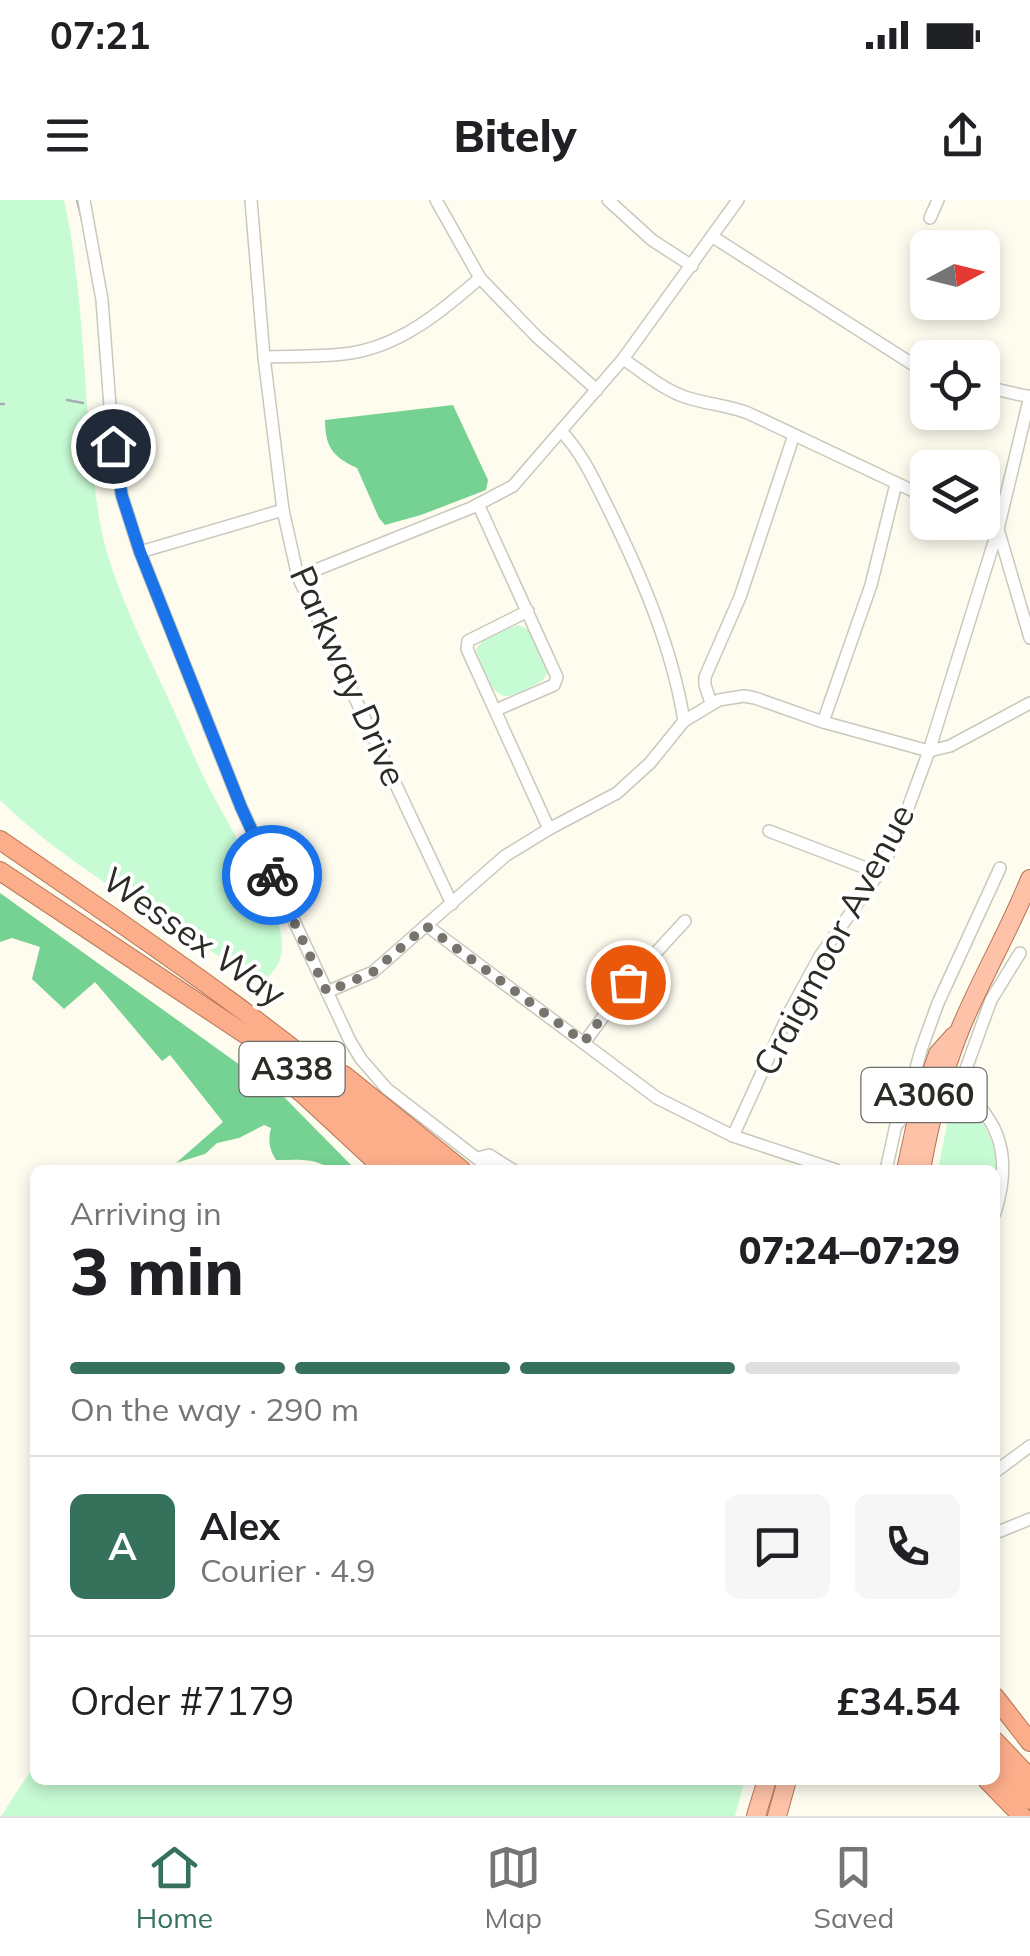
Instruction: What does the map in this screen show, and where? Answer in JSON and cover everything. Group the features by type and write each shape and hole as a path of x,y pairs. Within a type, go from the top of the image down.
{"highway":[{"name":"Wessex Way","path":"0,840 314,1065 432,1165"},
{"name":"Wessex Way","path":"0,872 164,978 283,1062 406,1165"},
{"path":"164,978 304,1094 380,1165"},
{"path":"206,984 300,1042 456,1165"},
{"path":"1000,1703 1030,1742"},
{"path":"1000,1746 1030,1778"},
{"path":"1000,1769 1030,1800"},
{"path":"992,1785 1022,1816"}],"main road":[{"name":"A3060","path":"906,1165 909,1119 938,1054 960,1028 1029,882"},
{"name":"A3060","path":"920,1165 955,1071 960,1028"},
{"path":"756,1816 765,1785"},
{"path":"777,1816 786,1785"}],"street":[{"path":"84,200 102,300 113,446 122,496 140,552 241,807 361,1059 387,1090 486,1165"},
{"name":"Parkway Drive","path":"251,200 264,357 283,510 298,577 452,904"},
{"path":"436,200 480,278 596,390"},
{"path":"608,200 652,240 692,266"},
{"path":"298,577 513,486 623,359 738,200"},
{"path":"930,218 938,200"},
{"path":"713,238 910,363"},
{"path":"264,357 347,354 391,342 444,310 480,278"},
{"path":"623,359 676,394 735,408 910,490"},
{"path":"1000,390 1030,396"},
{"name":"Craigmoor Avenue","path":"1000,521 1030,396"},
{"path":"561,431 588,467 628,548 677,678 684,721"},
{"path":"711,703 705,677 740,596 794,435"},
{"path":"823,722 871,585 896,484"},
{"path":"478,504 556,672 554,684 496,710"},
{"path":"140,552 283,510"},
{"path":"1000,536 1030,638"},
{"name":"Craigmoor Avenue","path":"733,1136 789,1012 812,970 879,873 898,834 929,751 995,540"},
{"path":"528,611 468,641 467,648 548,829"},
{"path":"327,992 373,972 506,856 617,793 650,763 684,721 711,703 744,696 766,700 823,722 929,751 950,746 1030,702"},
{"path":"769,832 879,873"},
{"path":"887,1165 896,1125 909,1119 921,1050 938,1003 1000,868"},
{"path":"584,1042 628,982 685,921"},
{"path":"426,926 657,1098 733,1136 821,1165"},
{"path":"997,952 1025,953"},
{"path":"1000,1187 1004,1167 999,1140 992,1123 955,1071 991,1000 1025,953"},
{"path":"478,1158 489,1155 505,1165"},
{"path":"1000,1468 1030,1446"},
{"path":"1000,1530 1030,1519"}],"green space":[{"path":"0,200 64,200 77,279 94,477 104,543 133,621 200,769 278,922 280,958 264,980 100,879 58,850 0,800"},
{"path":"453,405 488,480 486,490 385,525 357,468 332,450 325,420"},
{"path":"518,625 528,629 548,670 537,684 513,695 501,695 487,678 476,649 484,639"},
{"path":"0,893 282,1095 351,1165 276,1160 270,1144 271,1128 264,1125 239,1138 217,1143 205,1154 176,1163 223,1122 170,1055 162,1061 95,982 64,1009 32,979 40,947 12,938 0,942"},
{"path":"956,1079 992,1142 996,1165 939,1165"},
{"path":"30,1772 30,1785 744,1785 735,1816 1,1816"}],"waterway":[{"path":"77,200 83,223"},
{"path":"104,399 107,435"},
{"path":"67,400 83,403"},
{"path":"109,458 115,490"},
{"path":"203,727 212,748"}],"way so far":[{"path":"272,875 327,992 373,972 426,926 584,1042 628,982"}],"route":[{"path":"113,446 122,496 140,552 272,875"}]}
